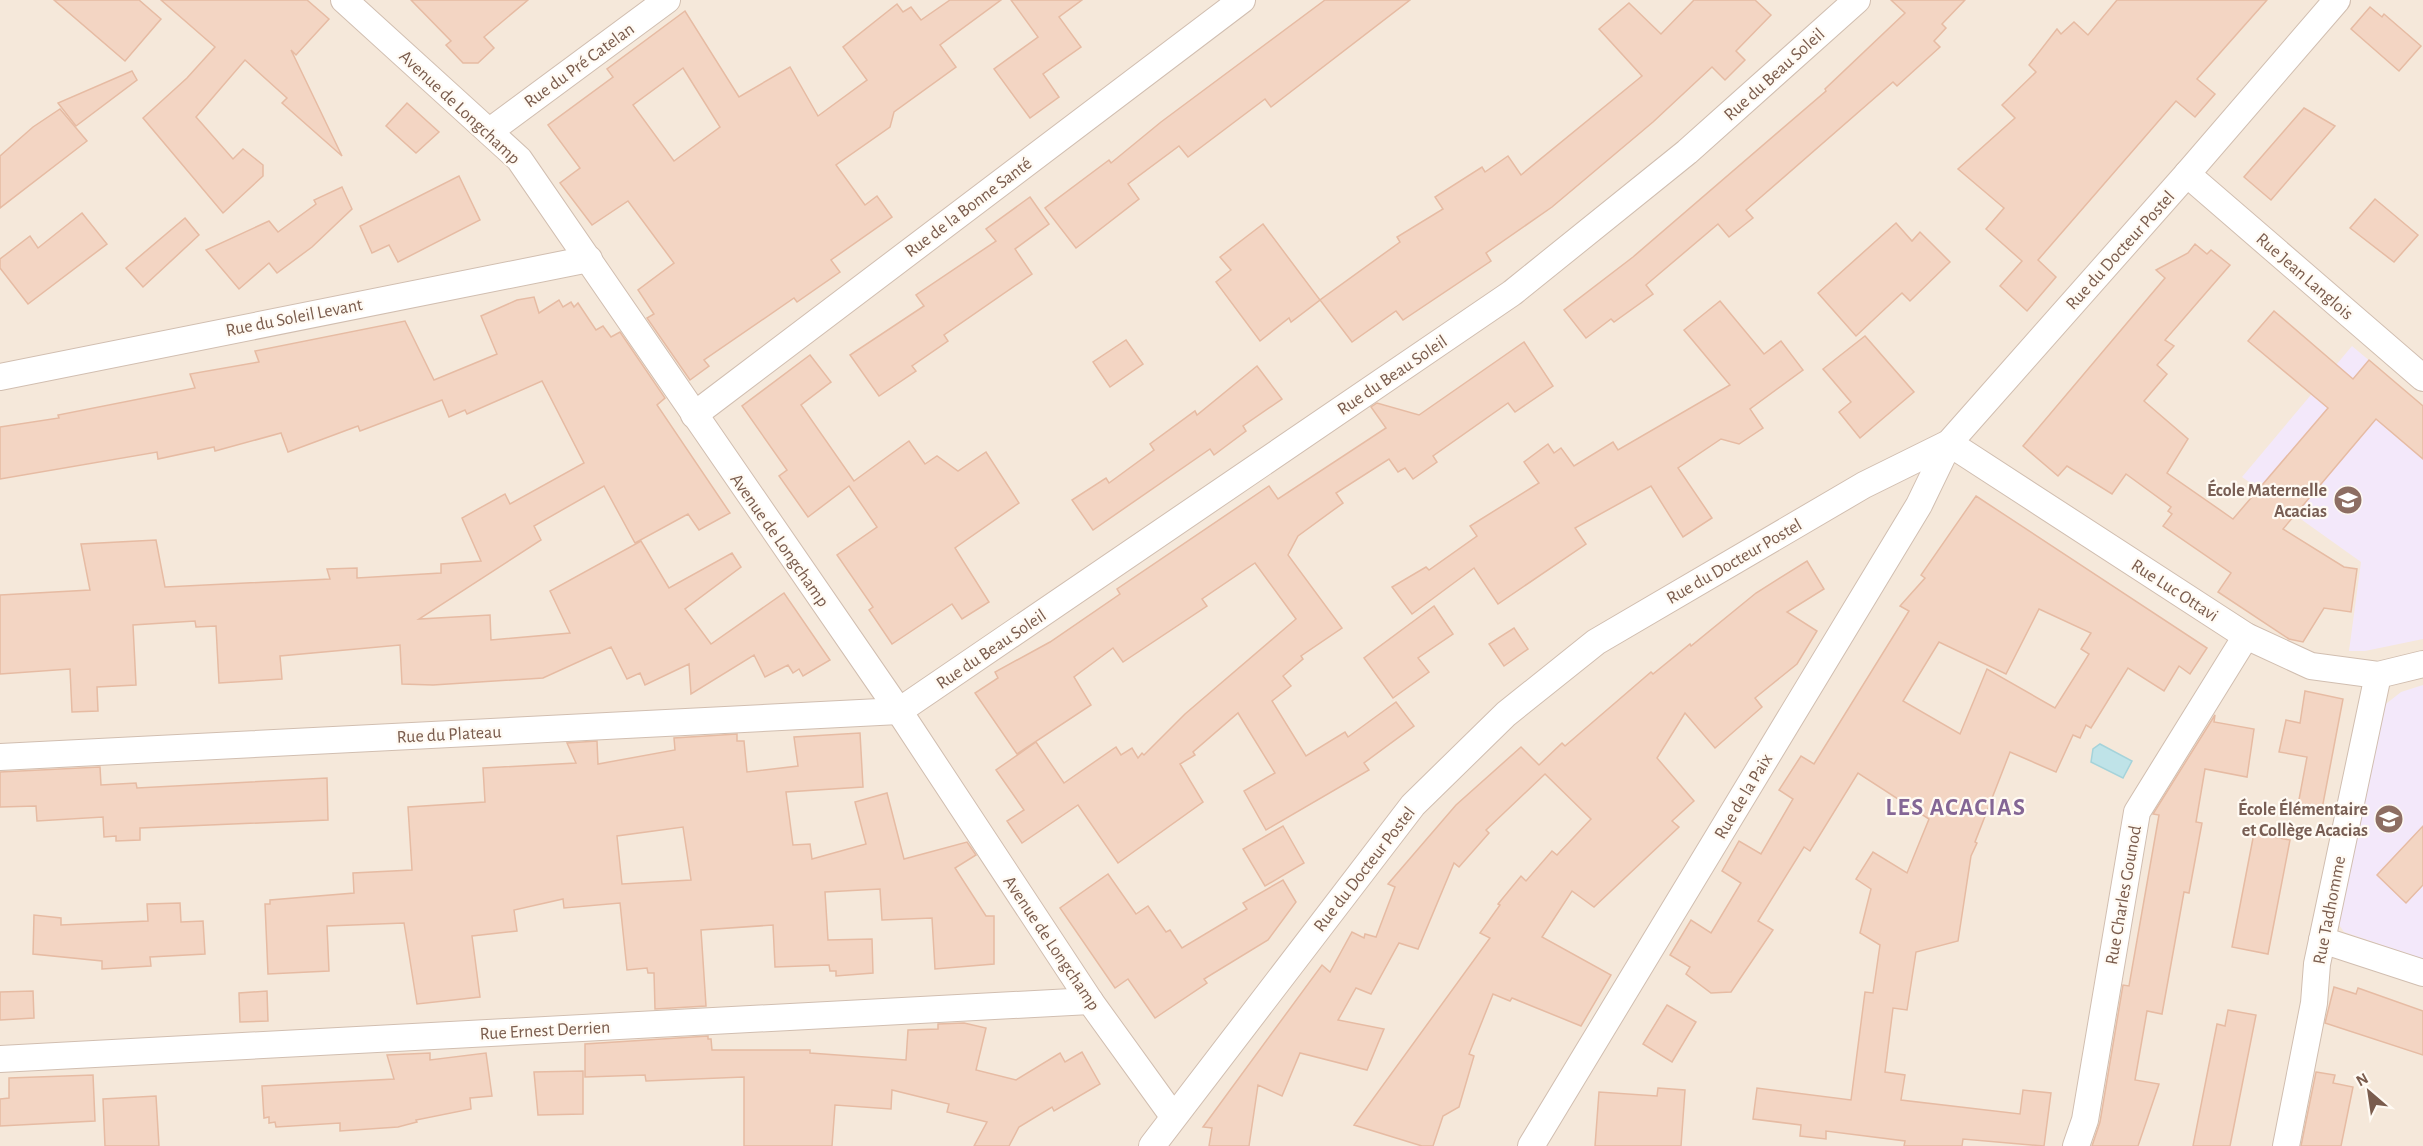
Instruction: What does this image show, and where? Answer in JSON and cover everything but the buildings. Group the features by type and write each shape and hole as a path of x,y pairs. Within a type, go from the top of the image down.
{"street":[{"name":"Avenue de Longchamp","path":"344,0 490,130 519,159 899,711 1090,1001 1173,1116"},
{"name":"Rue du Pré Catelan","path":"490,130 667,0"},
{"name":"Rue de la Bonne Santé","path":"694,415 1242,0"},
{"name":"Rue du Beau Soleil","path":"899,711 1512,293 1687,152 1857,0"},
{"name":"Rue du Docteur Postel","path":"1152,1146 1413,805 1506,714 1596,642 1864,484 1949,443 2187,174 2337,0"},
{"name":"Rue Jean Langlois","path":"2187,174 2423,378"},
{"name":"Rue du Soleil Levant","path":"0,377 589,259"},
{"name":"Rue Luc Ottavi","path":"1949,443 2246,636 2311,666 2378,675 2423,664"},
{"name":"Rue de la Paix","path":"1531,1146 1919,505 1949,443"},
{"name":"Rue Charles Gounod","path":"2076,1146 2085,1120 2137,812 2246,636"},
{"name":"Rue Tadhomme","path":"2286,1146 2314,1004 2322,940 2378,675"},
{"name":"Rue du Plateau","path":"0,757 899,711"},
{"path":"2322,940 2423,973"},
{"name":"Rue Ernest Derrien","path":"0,1059 1090,1001"}],"shaded area":[{"path":"0,0 2423,0 2423,1146 0,1146"},
{"name":"École Maternelle Acacias","path":"2352,346 2423,406 2423,639 2365,651 2349,651 2361,562 2242,477"},
{"name":"École Élémentaire et Collège Acacias","path":"2423,685 2423,959 2344,932 2337,922 2382,707 2401,692"}],"water":[{"path":"2100,744 2132,761 2123,778 2091,762 2093,749"}],"place":[{"name":"École Maternelle Acacias","path":"2348,500"},
{"name":"École Élémentaire et Collège Acacias","path":"2389,819"}],"district":[{"name":"LES ACACIAS","path":"1956,807"}]}
